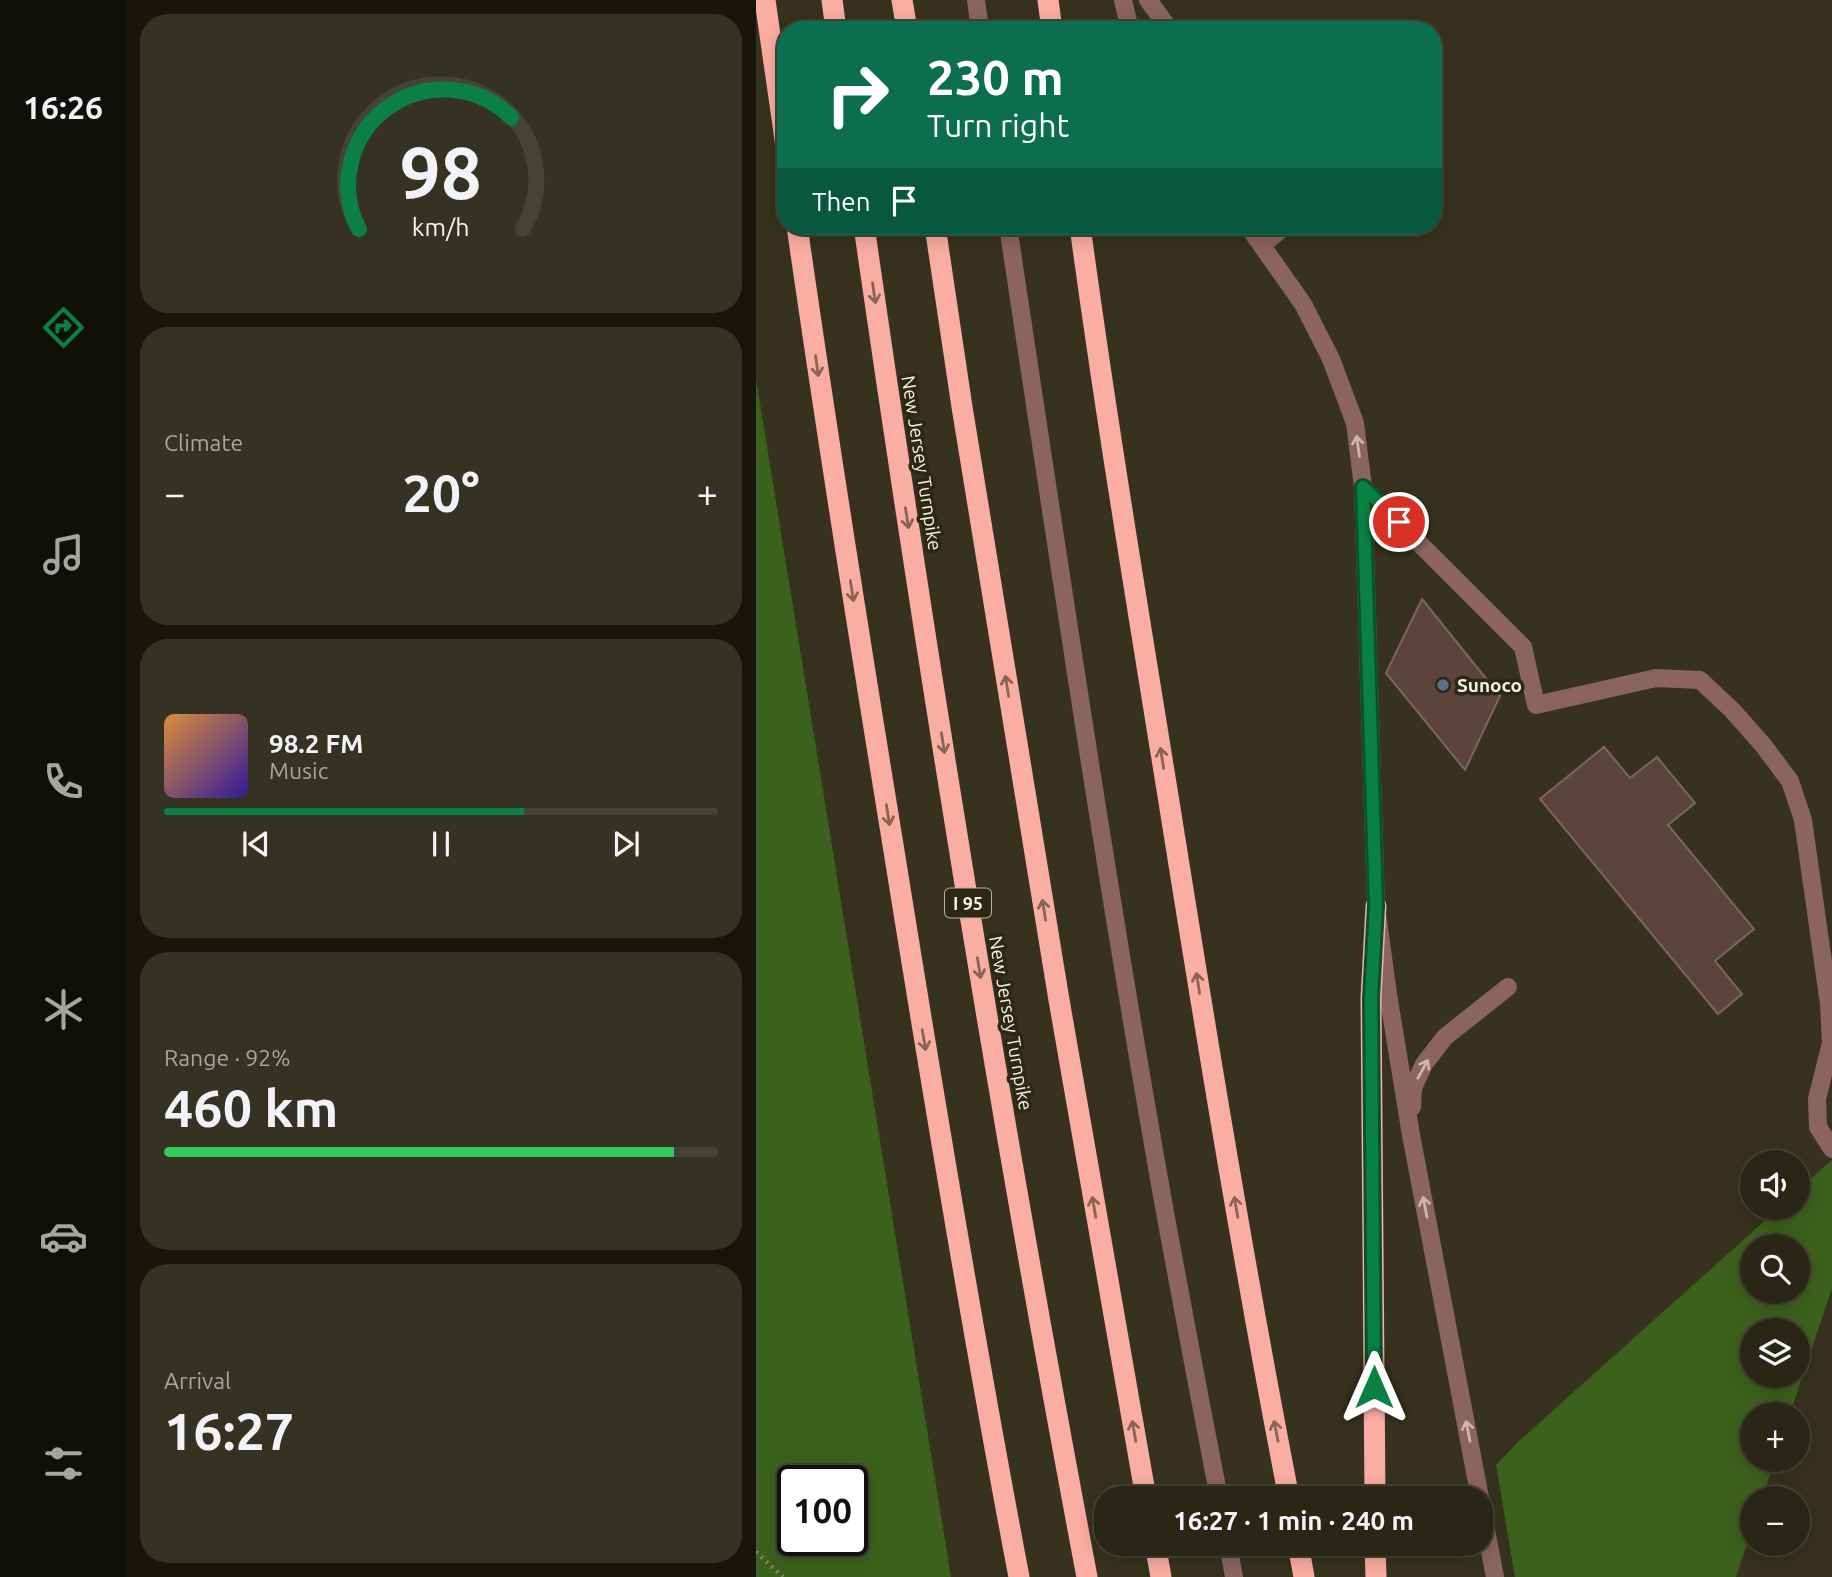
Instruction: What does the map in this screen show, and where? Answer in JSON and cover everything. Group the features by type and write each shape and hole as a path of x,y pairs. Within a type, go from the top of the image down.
{"highway":[{"path":"765,0 777,83"},
{"path":"832,0 835,21"},
{"path":"902,0 905,21"},
{"path":"1048,0 1051,21"},
{"path":"798,235 828,440 921,1022 1018,1577"},
{"name":"New Jersey Turnpike","path":"865,235 892,424 983,997 1087,1577"},
{"path":"936,235 1061,1014 1144,1486"},
{"path":"1081,235 1106,414 1198,985 1287,1486"},
{"path":"1375,1486 1371,998 1376,906"},
{"path":"1157,1556 1161,1577"},
{"path":"1300,1556 1304,1577"},
{"path":"1375,1556 1376,1577"}],"lane":[{"path":"976,0 979,21"},
{"path":"1123,0 1128,21"},
{"path":"1148,0 1163,21"},
{"path":"1009,235 1113,904 1166,1218 1217,1486"},
{"path":"1255,235 1303,304 1331,359 1355,423 1363,487 1376,906 1411,1135 1478,1486"},
{"path":"1262,245 1274,235"},
{"path":"1363,487 1523,647 1535,705 1656,678 1700,680 1732,710 1790,781 1803,820 1829,1004 1830,1043 1817,1099 1818,1127 1832,1149"},
{"path":"1411,1135 1413,1088 1424,1064 1445,1037 1508,987"},
{"path":"1230,1556 1234,1577"},
{"path":"1491,1556 1495,1577"}],"path":[{"path":"756,1552 783,1577"}],"green space":[{"path":"756,379 951,1577 756,1577"},
{"path":"1832,1160 1832,1288 1810,1354 1810,1318 1740,1318 1740,1388 1799,1388 1794,1402 1740,1402 1740,1472 1771,1472 1766,1486 1740,1486 1740,1556 1743,1556 1736,1577 1515,1577 1496,1465 1518,1442 1740,1243 1740,1304 1810,1304 1810,1234 1750,1234 1766,1220 1810,1220 1810,1179"}],"building":[{"name":"Sunoco","path":"1422,599 1500,696 1465,770 1386,673"},
{"path":"1604,747 1630,778 1657,757 1695,803 1668,825 1754,929 1715,961 1742,994 1718,1014 1540,799"}],"place":[{"name":"Sunoco","path":"1443,685"}],"route":[{"path":"1374,1387 1371,998 1376,906 1363,487 1399,522"}]}
